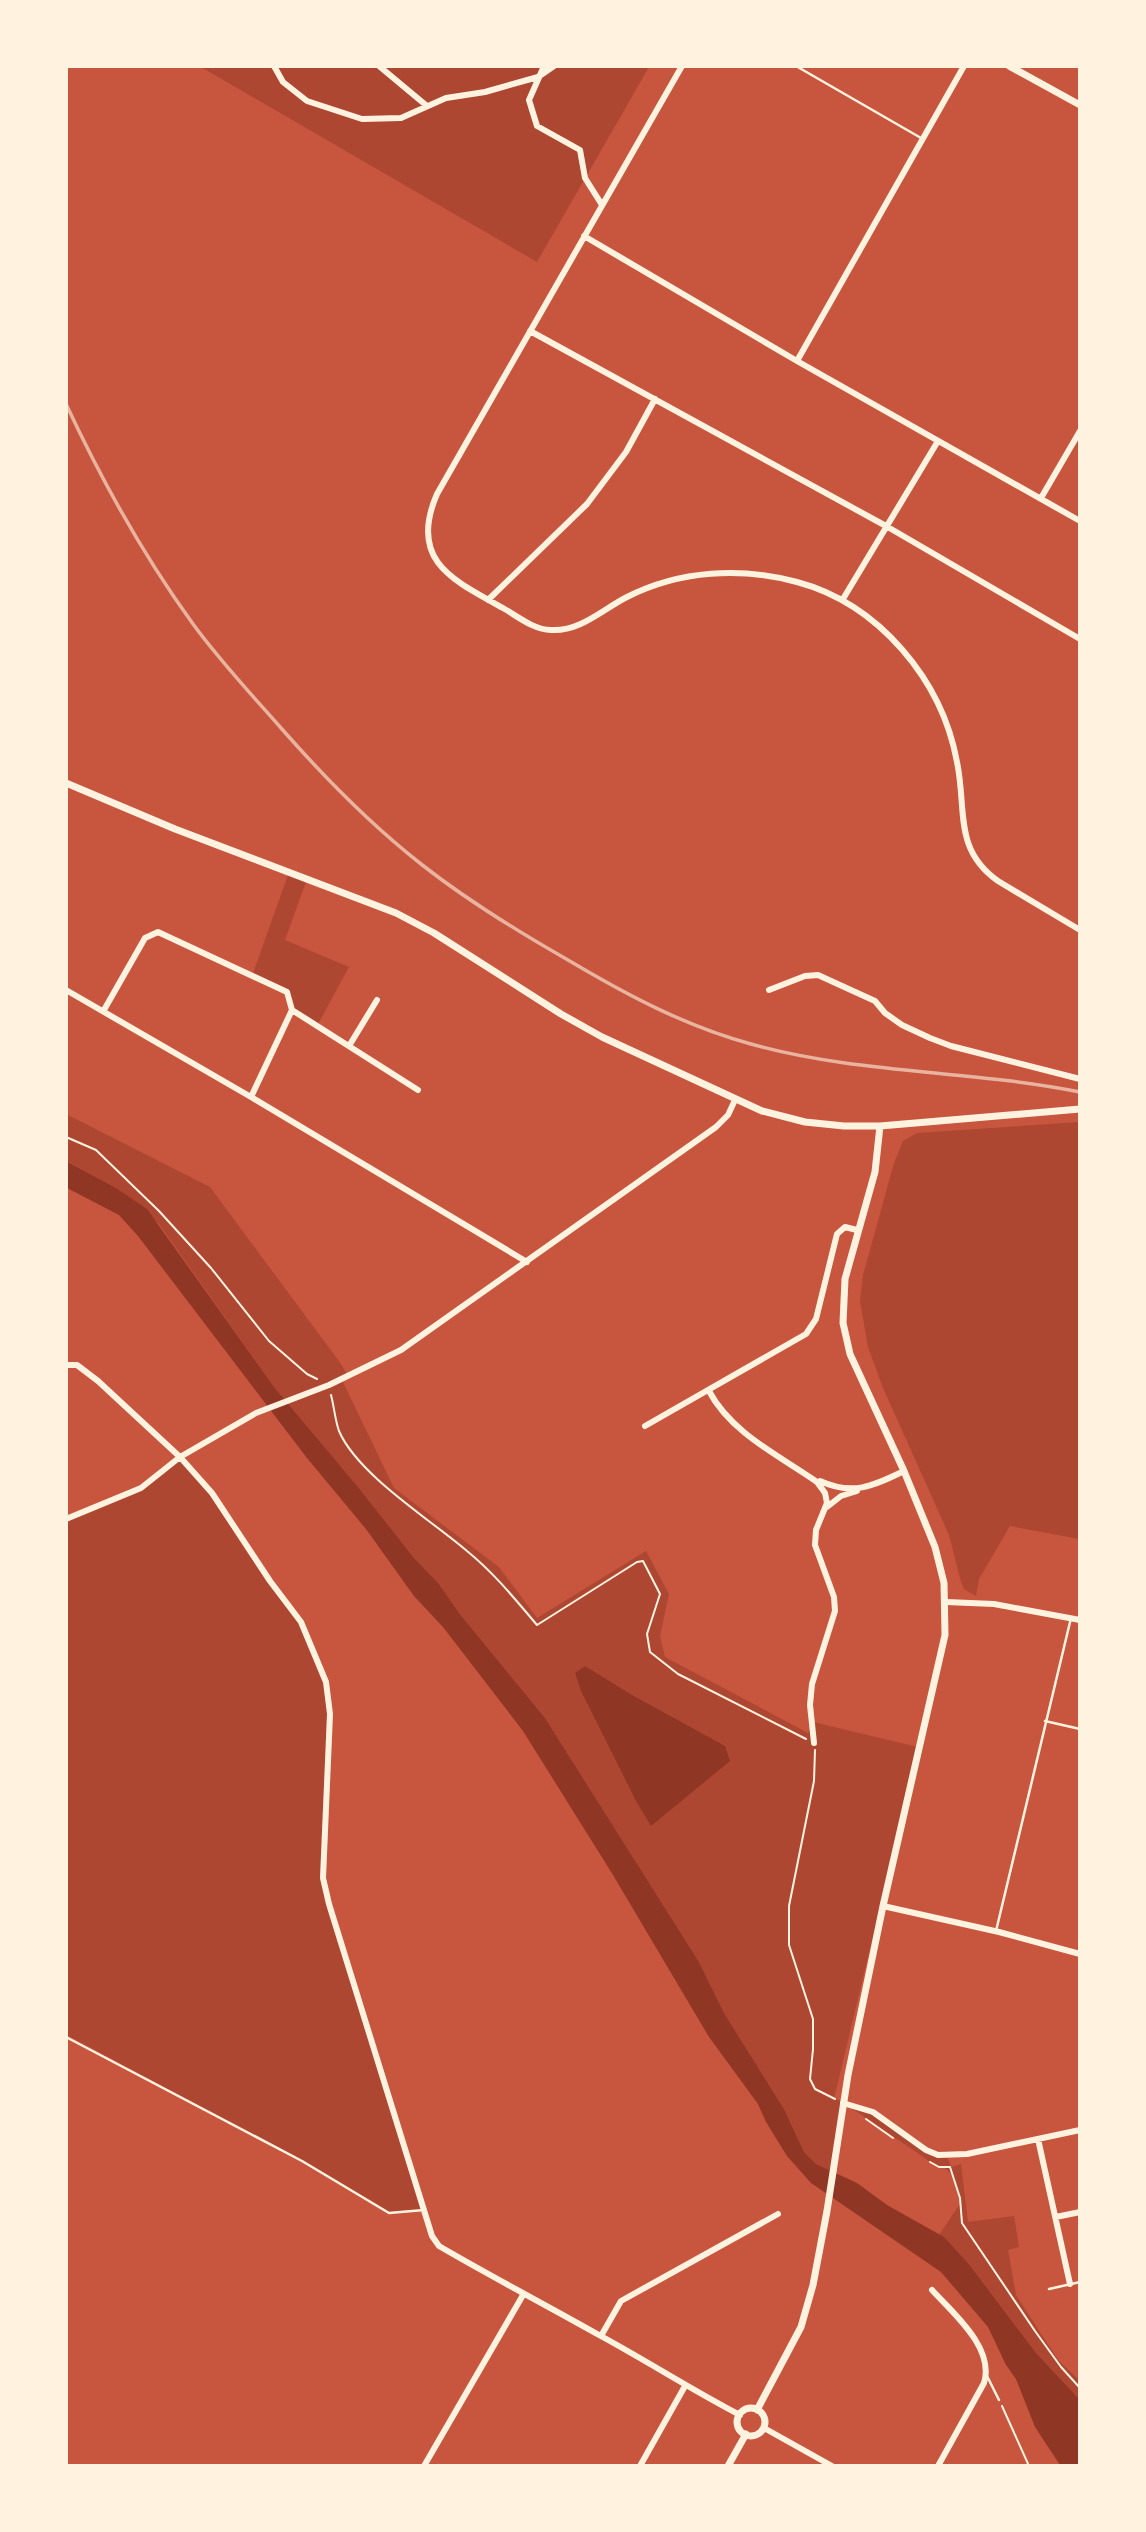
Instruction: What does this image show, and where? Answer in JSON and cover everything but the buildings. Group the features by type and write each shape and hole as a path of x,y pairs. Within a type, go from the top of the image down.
{"street":[{"path":"274,66 283,82 307,101 362,119 401,118 446,98 485,92 538,77 554,66"},
{"path":"379,66 427,106"},
{"path":"544,66 529,100 537,126 580,150 585,178 602,205"},
{"path":"682,66 437,494 432,506 428,539 434,559 465,587 524,620 551,631 569,628 593,618 626,597 647,588 709,573 767,575 844,599 897,644 912,661 939,706 958,763 965,837 974,858 998,881 1077,929 1080,919"},
{"path":"797,361 964,66"},
{"path":"1009,66 1080,105"},
{"path":"584,236 797,361 1080,521"},
{"path":"530,331 886,526 1080,639"},
{"path":"488,600 587,504 626,452 655,399"},
{"path":"1041,498 1080,431"},
{"path":"844,599 938,441"},
{"path":"66,783 174,829 396,913 434,933 601,1037 762,1111 804,1122 880,1126 1080,1109"},
{"path":"104,1010 145,938 158,932 287,992 292,1010 251,1097"},
{"path":"769,990 805,976 818,975 875,1001 902,1025 930,1038 951,1046 1080,1079"},
{"path":"66,990 527,1262"},
{"path":"349,1046 377,1000"},
{"path":"292,1010 418,1090"},
{"path":"66,1519 141,1488 180,1457 256,1413 329,1385 401,1350 716,1127 728,1115 735,1100"},
{"path":"757,2410 801,2327 813,2285 843,2103 883,1906 942,1650 946,1602 935,1547 904,1471 850,1354 844,1330 842,1308 845,1279 875,1172 880,1126"},
{"path":"645,1426 809,1331 816,1319 837,1234 845,1227 857,1230"},
{"path":"66,1365 77,1365 98,1381 180,1457 212,1493 270,1581 301,1622 326,1682 330,1714 323,1878 432,2236 439,2246 523,2295 740,2415"},
{"path":"709,1391 720,1409 737,1426 809,1476 822,1486 825,1493 827,1503 816,1530 815,1545 834,1597 835,1611 812,1684 810,1705 814,1743"},
{"path":"823,1513 841,1496 872,1486 904,1471"},
{"path":"809,1476 834,1487 852,1489 872,1486"},
{"path":"946,1602 994,1604 1080,1620"},
{"path":"883,1906 996,1931 1080,1954"},
{"path":"843,2103 873,2112 926,2150 938,2155 956,2156 1080,2130"},
{"path":"1038,2139 1070,2284"},
{"path":"1056,2217 1080,2212"},
{"path":"601,2336 621,2301 778,2214"},
{"path":"932,2290 972,2337 981,2351 986,2374 938,2466"},
{"path":"424,2466 523,2295"},
{"path":"640,2466 685,2386"},
{"path":"746,2410 757,2410 765,2419 764,2428 758,2434 746,2434 739,2428 740,2415 746,2410"},
{"path":"764,2428 832,2466"},
{"path":"728,2466 746,2434"}],"lane":[{"path":"796,66 923,139"},
{"path":"996,1931 1070,1618"},
{"path":"1045,1721 1080,1728"},
{"path":"66,2043 69,2038 302,2161 389,2213 424,2210"},
{"path":"1049,2289 1080,2282"},
{"path":"986,2374 999,2399"}],"path":[{"path":"66,1137 96,1150 159,1211 211,1268 270,1341 307,1374 329,1385 339,1430 351,1451 397,1497 477,1559 537,1625 637,1562 643,1561 660,1594 647,1634 650,1653 678,1674 814,1743 816,1768 789,1906 789,1945 813,2019 810,2079 815,2088 843,2103"},
{"path":"950,2168 960,2199 962,2223 1035,2332 1080,2388"},
{"path":"999,2399 1028,2466"}],"shaded area":[{"path":"201,67 649,67 537,262"},
{"path":"289,872 307,879 285,940 349,967 317,1026 292,1010 287,992 252,976"},
{"path":"66,1114 210,1187 341,1364 348,1376 342,1380 394,1488 499,1567 537,1618 646,1551 669,1594 660,1636 665,1657 808,1733 813,1722 918,1747 834,2099 864,2107 926,2150 947,2156 951,2167 961,2164 968,2222 1014,2216 1019,2247 1008,2250 1016,2295 1058,2360 1079,2380 1079,2399 1036,2353 968,2263 939,2235 961,2202 951,2174 945,2168 935,2165 844,2103 833,2172 816,2164 804,2152 784,2109 724,2013 699,1962 545,1718 459,1613 439,1584 414,1558 274,1387 159,1224 116,1188 67,1161"},
{"path":"1079,1122 1079,1539 1010,1526 979,1579 976,1596 964,1589 949,1535 883,1388 868,1347 860,1301 863,1275 894,1163 903,1141 917,1133"},
{"path":"66,1161 116,1188 147,1209 274,1387 414,1558 439,1584 459,1613 545,1718 699,1962 724,2013 784,2109 804,2152 816,2164 857,2183 887,2205 944,2237 968,2263 1036,2353 1079,2399 1079,2465 1060,2465 1035,2427 1016,2379 1006,2365 988,2327 941,2272 811,2183 787,2156 758,2104 709,2037 613,1875 523,1731 443,1627 414,1596 366,1529 307,1458 138,1236 119,1215 67,1188"},
{"path":"180,1457 212,1493 301,1622 326,1682 330,1714 323,1878 424,2210 389,2213 302,2161 67,2035 66,1519 141,1488"},
{"path":"585,1666 725,1746 730,1761 651,1826 581,1691 575,1673"}],"railway":[{"path":"66,404 140,544 214,651 297,746 348,799 402,849 475,903 530,938 634,997 727,1037 791,1054 832,1061 998,1079 1080,1092"}]}
